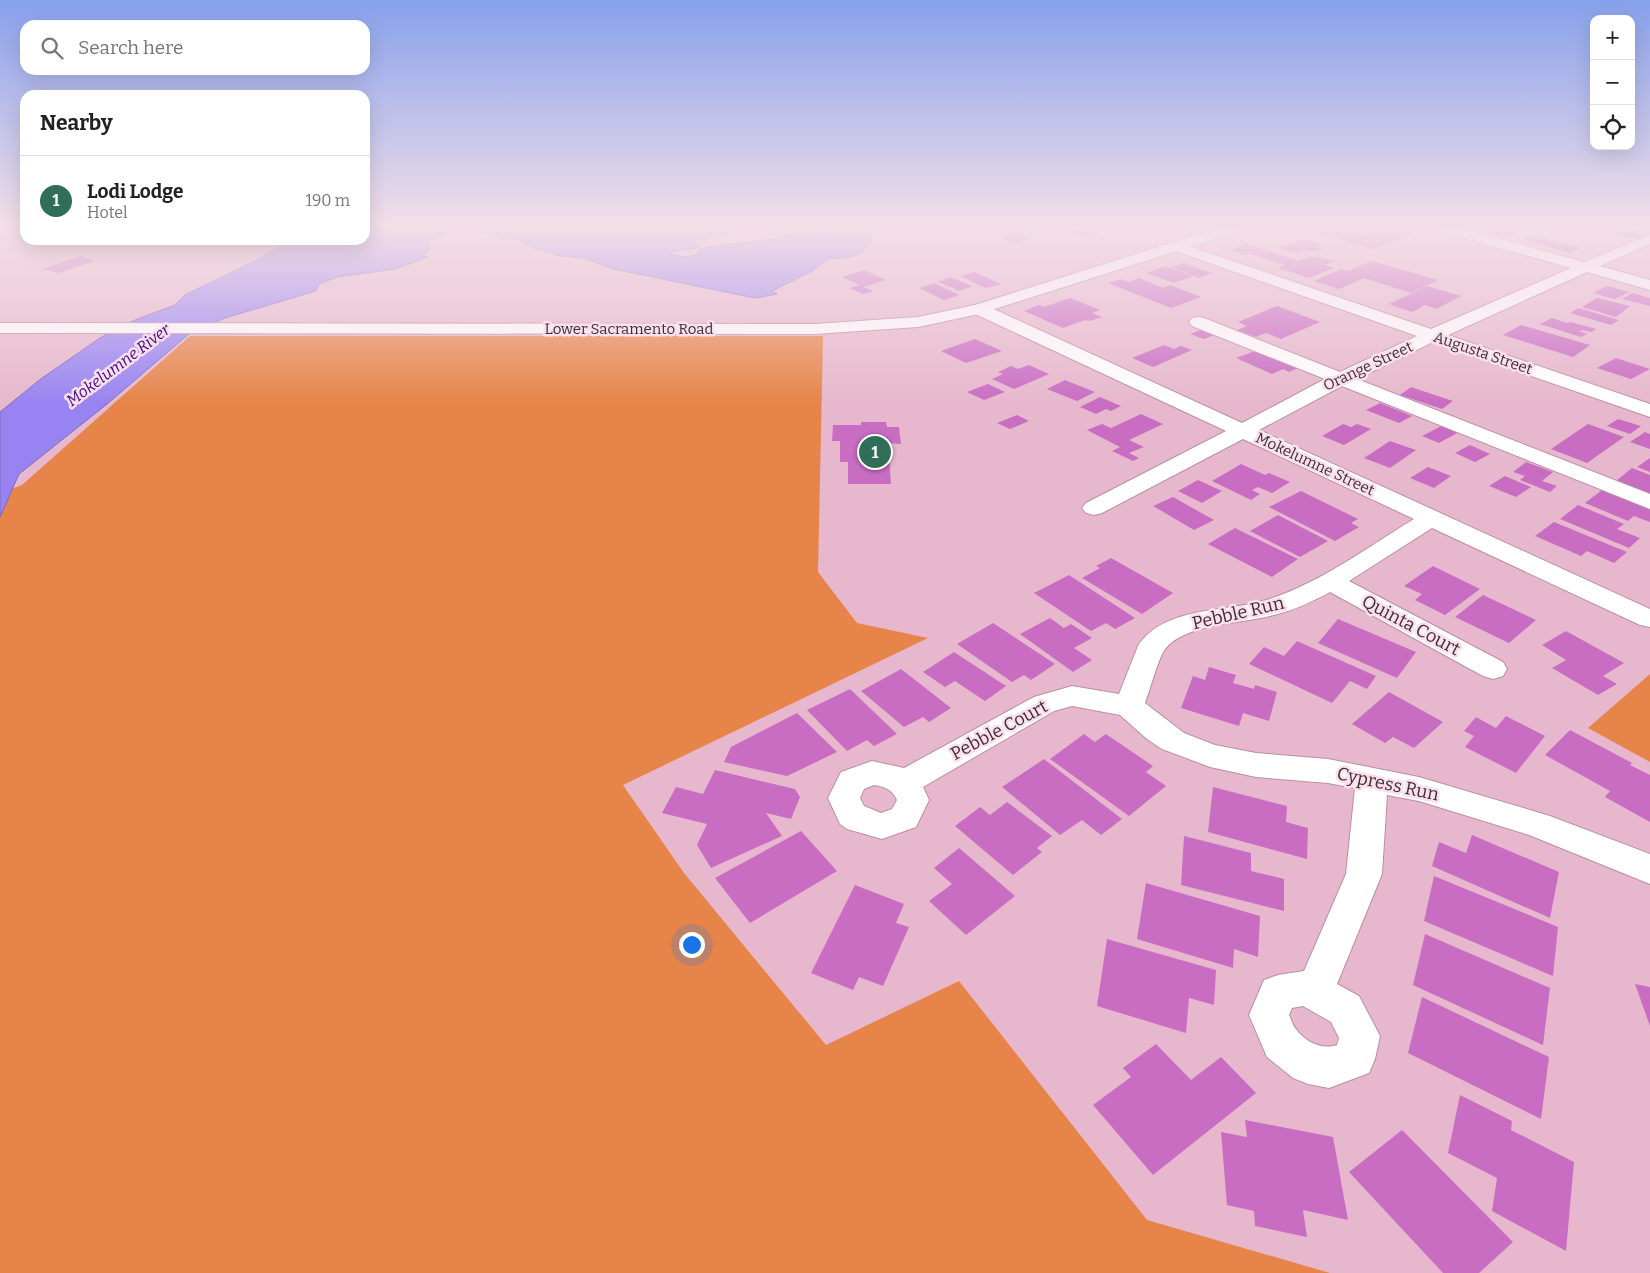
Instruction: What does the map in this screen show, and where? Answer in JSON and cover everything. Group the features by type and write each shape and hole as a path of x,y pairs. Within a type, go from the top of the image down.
{"street":[{"name":"Lower Sacramento Road","path":"0,328 815,329 865,327 936,319 979,309 1056,284"},
{"name":"Augusta Street","path":"1285,284 1650,411"},
{"name":"Orange Street","path":"1094,508 1340,379 1550,284"},
{"name":"Mokelumne Street","path":"979,309 1433,517 1650,619"},
{"path":"1198,322 1650,502"},
{"name":"Pebble Run","path":"1129,706 1152,646 1170,631 1199,620 1266,609 1299,598 1330,582 1433,517"},
{"name":"Quinta Court","path":"1330,582 1493,669"},
{"name":"Pebble Court","path":"904,782 1044,704 1072,696 1129,706"},
{"name":"Cypress Run","path":"1129,706 1158,731 1173,741 1210,756 1256,765 1306,768 1419,789 1538,825 1608,851 1650,870"},
{"path":"1315,990 1364,874 1372,779"}],"shaded area":[{"path":"190,336 823,336 818,572 857,623 928,638 623,785 684,873 826,1045 959,981 1147,1220 1330,1273 0,1273 0,493 22,485"},
{"path":"1650,674 1650,762 1588,728"}],"water":[{"name":"Mokelumne River","path":"207,284 319,284 316,291 225,318 189,334 107,404 19,474 0,517 0,412 42,378 100,338 135,320 175,305 185,295"},
{"path":"689,284 785,284 772,291 777,294 755,298"}],"building":[{"path":"872,284 863,287 873,291 863,294 849,288"},
{"path":"937,284 959,295 944,300 919,288"},
{"path":"944,284 972,286 960,291"},
{"path":"978,284 999,284 986,288"},
{"path":"1112,284 1154,284 1163,288 1170,285 1201,297 1171,308"},
{"path":"1325,284 1349,284 1339,289"},
{"path":"1384,284 1429,284 1411,293"},
{"path":"1427,286 1461,296 1436,309 1425,305 1412,312 1389,304"},
{"path":"1607,286 1629,292 1615,299 1593,293"},
{"path":"1632,293 1650,298 1650,306 1622,299"},
{"path":"1070,298 1100,310 1092,313 1102,317 1090,321 1085,320 1063,328 1024,311 1039,305 1044,307"},
{"path":"1597,298 1630,306 1616,317 1582,307"},
{"path":"1277,306 1320,322 1281,339 1266,333 1256,337 1237,330 1247,326 1238,322"},
{"path":"1579,308 1619,320 1611,325 1570,313"},
{"path":"1552,318 1596,329 1591,332 1579,331 1587,334 1581,337 1540,324"},
{"path":"1521,325 1590,345 1573,357 1503,335"},
{"path":"1203,329 1217,334 1204,339 1190,334"},
{"path":"975,339 1002,351 966,363 941,351"},
{"path":"1164,345 1174,349 1181,346 1192,350 1153,367 1132,358"},
{"path":"1255,351 1298,368 1289,372 1283,369 1272,374 1236,358"},
{"path":"1616,358 1650,369 1631,379 1597,368"},
{"path":"1029,365 1049,374 1014,389 992,379 1003,374 998,372 1011,366 1018,369"},
{"path":"1065,380 1095,392 1077,401 1047,389"},
{"path":"988,384 1005,392 984,400 967,392"},
{"path":"1411,387 1453,401 1442,409 1400,395"},
{"path":"1100,397 1121,406 1111,411 1106,409 1096,414 1080,407"},
{"path":"1380,403 1412,416 1399,423 1366,410"},
{"path":"1141,414 1163,424 1129,440 1144,447 1129,453 1139,458 1133,461 1112,451 1120,447 1087,430 1102,424 1111,428"},
{"path":"1017,415 1029,421 1010,429 997,423"},
{"path":"1618,419 1641,426 1630,434 1607,426"},
{"path":"861,422 886,422 887,427 899,427 901,444 888,443 891,484 848,484 848,462 840,462 840,441 832,441 833,425 861,425"},
{"path":"1343,424 1351,427 1357,424 1371,429 1344,445 1322,436"},
{"path":"1445,424 1461,431 1439,443 1422,436"},
{"path":"1588,424 1624,437 1587,463 1551,449"},
{"path":"1645,432 1650,434 1650,449 1630,442"},
{"path":"1390,441 1416,450 1390,468 1364,458"},
{"path":"1470,445 1490,454 1475,462 1455,453"},
{"path":"1650,458 1650,472 1637,467"},
{"path":"1526,462 1553,472 1542,481 1557,486 1550,492 1520,480 1525,476 1513,472"},
{"path":"1241,464 1265,475 1269,473 1290,482 1272,493 1258,487 1252,490 1260,494 1251,500 1212,481"},
{"path":"1428,467 1451,476 1434,488 1410,478"},
{"path":"1632,468 1650,475 1650,494 1616,481"},
{"path":"1505,476 1531,487 1516,497 1489,486"},
{"path":"1198,480 1222,491 1202,503 1178,491"},
{"path":"1602,490 1650,509 1650,522 1634,516 1628,521 1585,503"},
{"path":"1301,491 1358,519 1351,523 1359,527 1335,541 1269,507"},
{"path":"1173,497 1214,520 1194,530 1153,506"},
{"path":"1578,505 1624,524 1617,529 1640,538 1629,548 1560,519"},
{"path":"1278,515 1328,541 1300,557 1250,531"},
{"path":"1554,522 1627,552 1614,563 1587,551 1581,556 1535,536"},
{"path":"1235,528 1298,559 1272,577 1208,544"},
{"path":"1111,558 1173,593 1142,614 1082,578 1100,568 1096,566"},
{"path":"1433,566 1480,589 1445,615 1415,600 1422,594 1404,586"},
{"path":"1069,575 1135,618 1115,629 1106,623 1091,631 1034,593"},
{"path":"1483,595 1536,620 1509,643 1455,617"},
{"path":"1050,618 1064,628 1071,624 1092,638 1074,648 1092,660 1073,672 1020,634"},
{"path":"1338,619 1416,652 1397,678 1318,643"},
{"path":"993,623 1055,664 1031,680 1024,675 1012,682 957,644"},
{"path":"1566,631 1624,663 1603,676 1617,684 1598,695 1552,668 1566,660 1542,645"},
{"path":"1297,641 1376,676 1367,689 1350,681 1332,703 1249,664 1264,647 1284,656"},
{"path":"954,652 1006,686 985,701 955,681 945,687 923,672"},
{"path":"1209,667 1236,675 1233,683 1254,689 1255,685 1277,692 1269,721 1243,713 1239,726 1181,708 1193,676 1205,680"},
{"path":"901,669 951,708 929,722 923,717 904,727 861,691"},
{"path":"850,689 897,734 874,746 867,740 847,751 807,710"},
{"path":"1389,692 1443,722 1414,748 1393,737 1385,743 1352,724"},
{"path":"797,713 837,752 787,776 724,762 731,747"},
{"path":"1506,716 1545,736 1516,773 1465,747 1474,736 1464,731 1476,717 1496,728"},
{"path":"1570,730 1632,763 1630,765 1650,775 1650,822 1605,797 1610,791 1545,755"},
{"path":"1084,734 1095,742 1106,734 1153,766 1146,772 1166,786 1129,816 1050,759"},
{"path":"1044,759 1122,819 1101,835 1082,820 1060,835 1002,787"},
{"path":"715,770 795,789 800,797 791,819 766,813 782,836 711,868 697,845 707,824 662,813 676,787 703,794"},
{"path":"1213,787 1287,806 1286,822 1308,828 1307,859 1208,832"},
{"path":"1007,802 1052,836 1037,848 1042,852 1013,875 955,826 980,807 990,815"},
{"path":"801,831 837,871 750,923 715,878"},
{"path":"1472,835 1559,872 1550,918 1432,866 1439,842 1466,853"},
{"path":"1184,836 1251,853 1251,871 1284,879 1284,911 1181,885"},
{"path":"959,848 1015,896 966,935 929,901 952,884 934,868"},
{"path":"1434,876 1558,927 1553,976 1424,921"},
{"path":"1146,883 1260,916 1258,957 1234,949 1233,968 1137,939"},
{"path":"855,885 904,904 896,923 909,927 883,986 859,977 853,990 811,973"},
{"path":"1425,934 1550,988 1543,1045 1413,985"},
{"path":"1107,939 1216,970 1214,1005 1189,998 1186,1033 1097,1006"},
{"path":"1635,984 1650,987 1650,1026"},
{"path":"1422,997 1549,1057 1541,1119 1408,1053"},
{"path":"1156,1044 1191,1080 1221,1057 1256,1093 1153,1175 1093,1105 1131,1077 1123,1068"},
{"path":"1460,1095 1512,1121 1511,1130 1574,1162 1566,1251 1492,1211 1497,1178 1448,1153"},
{"path":"1245,1120 1333,1137 1348,1220 1303,1210 1307,1237 1255,1226 1254,1211 1227,1205 1221,1132 1247,1137"},
{"path":"1402,1130 1513,1242 1479,1273 1443,1273 1349,1172"}],"place":[{"name":"Lodi Lodge","path":"875,452"}]}
